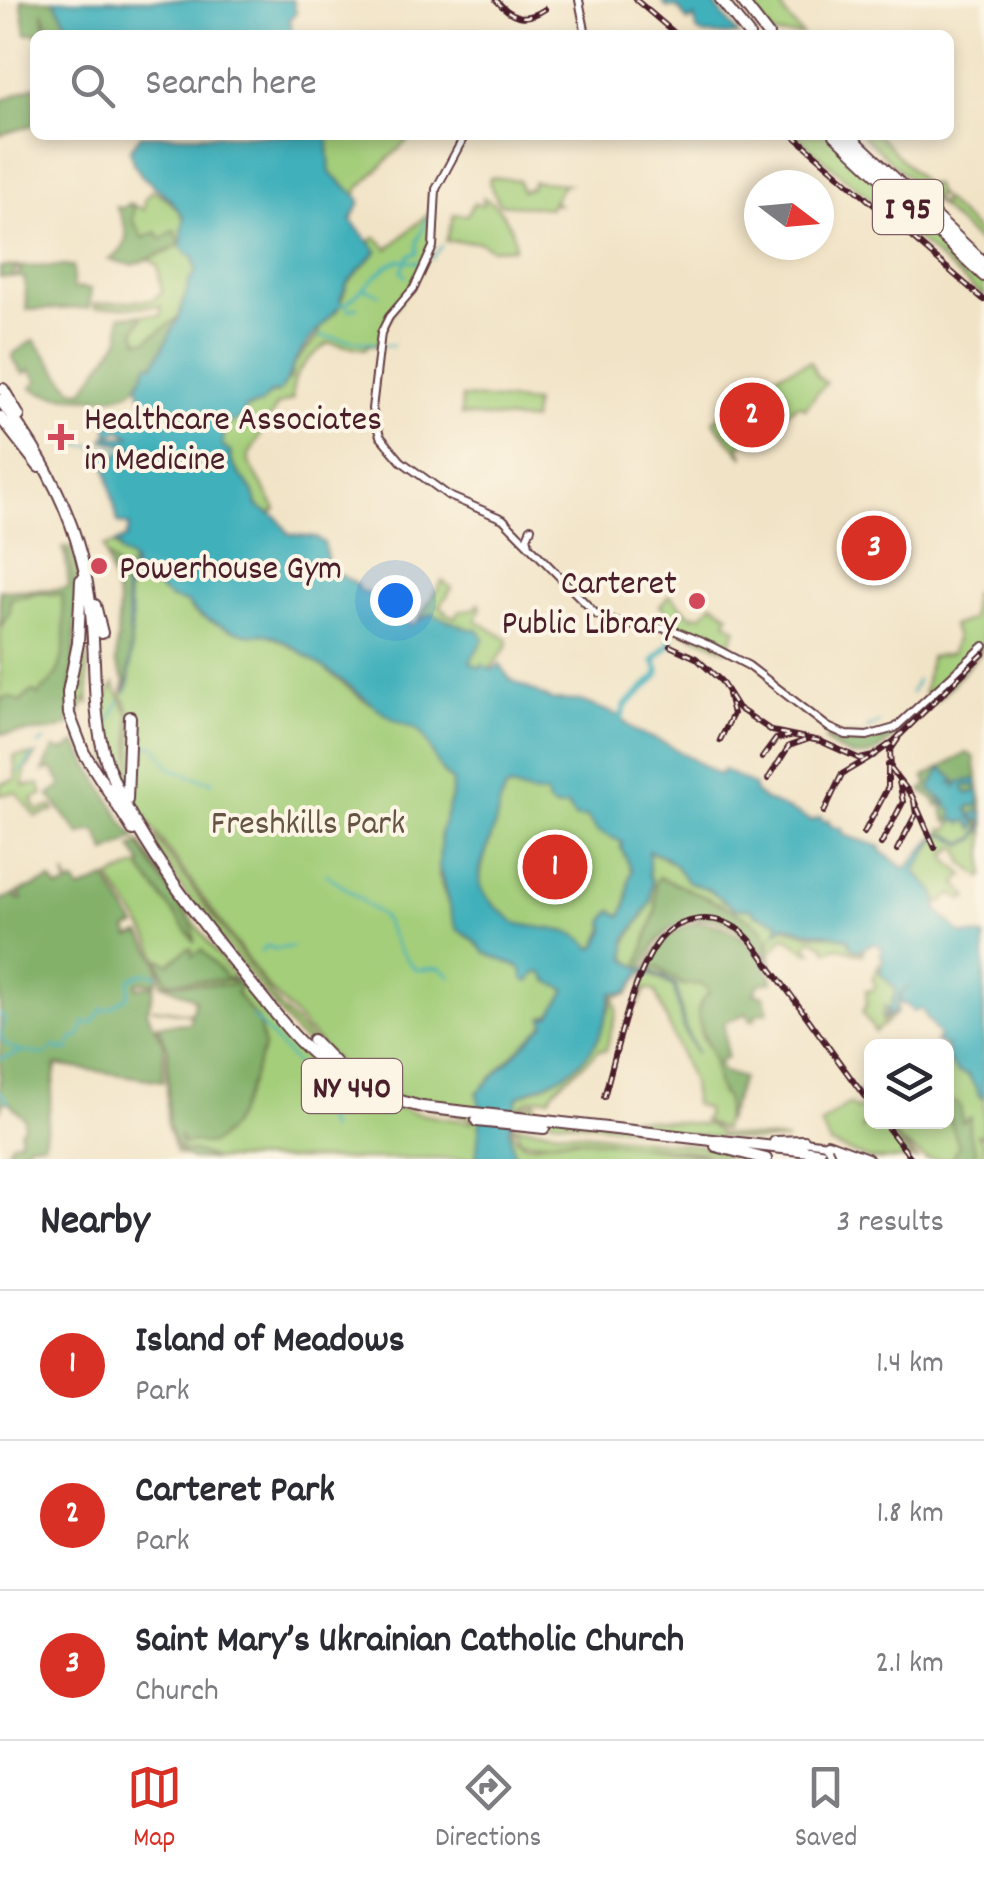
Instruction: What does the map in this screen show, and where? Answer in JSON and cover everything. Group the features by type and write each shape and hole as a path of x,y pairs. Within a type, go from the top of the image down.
{"highway":[{"path":"731,0 755,30"},
{"path":"731,0 755,30"},
{"name":"I 95","path":"851,140 984,266"},
{"name":"I 95","path":"851,140 984,266"},
{"name":"NY 440","path":"1,399 38,452 56,486 73,535 92,614 94,712 114,782 148,840 213,934 295,1037 340,1074 385,1097 471,1117"},
{"name":"NY 440","path":"1,399 73,535"},
{"path":"0,417 37,464 56,499"},
{"path":"78,553 102,634"},
{"name":"NY 440","path":"78,553 100,754 116,798 153,858 242,981 280,1028 314,1060 383,1101 420,1112 809,1151 848,1159"},
{"path":"82,580 78,643 68,692 70,720 115,804 153,858"},
{"path":"130,717 126,796 148,840"},
{"path":"313,1040 348,1076 385,1097"},
{"path":"710,1142 804,1140"},
{"path":"710,1142 766,1159"},
{"name":"NY 440","path":"710,1142 829,1152"},
{"path":"829,1152 867,1159"}],"main road":[{"path":"579,0 585,30"},
{"path":"462,140 436,190 433,247 414,288 381,332 372,394 374,416 384,442 410,468 448,496 500,518 597,615 616,623 671,628 710,646 769,680 828,727 856,737 895,728 984,646"},
{"path":"530,547 527,537 531,528"},
{"path":"804,1140 829,1152"}],"green space":[{"path":"21,0 54,0 71,30 49,30 43,12 45,30 30,30 26,34"},
{"path":"745,0 778,0 798,30 769,30"},
{"path":"30,88 30,126 0,135 0,101"},
{"path":"408,140 358,189 357,195 330,173 328,143"},
{"path":"801,140 836,140 984,281 984,297"},
{"path":"867,140 883,140 925,184 933,184 939,196 934,196 934,200 942,206 942,198 984,238 984,248"},
{"path":"490,177 518,180 522,191 532,187 533,181 568,184 553,201 558,204 550,204 550,208 499,204"},
{"path":"153,190 182,215 186,226 182,229 185,249 192,255 196,272 179,317 147,340 139,341 135,331 142,318 138,315 161,315 161,306 95,308 94,304 152,300 162,293 158,266 148,259 171,251 179,241 174,230 160,240 151,234 144,239 132,220 130,203 144,210 145,199"},
{"path":"483,198 506,218 514,248 492,249 480,242 446,241 454,214 467,215 474,203 483,205"},
{"path":"129,203 143,238 157,232 161,239 175,230 180,242 177,247 133,265 109,260 122,249 126,236 116,207 124,208"},
{"path":"428,214 432,216 431,237 426,255 377,346 368,345 366,349 328,343 298,374 293,399 277,406 249,455 249,463 276,509 271,514 259,508 234,467 230,452 222,446 225,426 244,416 245,409 275,394 291,377 293,365 340,307 347,283 377,251 369,242 376,237 388,249"},
{"path":"73,266 73,288 91,289 89,308 27,310 24,277 16,277 21,270 14,269 14,277 0,277 0,267"},
{"path":"120,316 142,318 135,331 139,341 147,340 179,317 154,364 148,364 137,386 123,394 81,398 50,395 31,387 38,381 30,370 23,374 12,358 34,340 73,390 83,391 120,338"},
{"path":"810,361 817,376 826,383 805,408 799,404 739,446 744,458 713,421 767,378"},
{"path":"462,397 534,403 532,421 461,415"},
{"name":"Freshkills Park","path":"114,544 132,561 134,572 142,572 163,591 188,603 201,617 243,633 267,634 280,640 396,721 418,729 436,755 438,765 452,780 452,796 441,831 439,878 457,929 521,968 529,981 536,972 543,973 547,980 567,990 553,1013 545,1016 545,1024 483,1088 481,1112 511,1111 518,1097 549,1083 610,1009 616,985 641,973 628,994 614,997 617,1010 606,1050 599,1050 550,1098 533,1099 521,1106 514,1118 513,1134 528,1145 592,1140 708,1159 197,1159 176,1153 167,1125 167,1047 157,1025 190,1024 192,1014 152,1008 191,1013 195,998 161,984 161,970 151,943 109,878 142,864 132,848 140,842 211,946 296,1046 328,1072 374,1099 429,1116 472,1122 472,1118 385,1094 346,1072 267,986 140,809 132,785 132,718 122,694 125,681 116,663 119,604 103,547"},
{"path":"62,547 72,547 79,576 60,729 0,734 0,590 75,589"},
{"path":"65,551 69,553 77,598 69,725 52,731 0,734 0,699 10,697 20,702 32,691 38,695 60,667 64,635 62,595 41,593 10,599 10,612 0,628 0,590 69,588"},
{"path":"106,556 122,579 130,619 125,693 125,681 116,663 119,604"},
{"path":"442,581 452,588 440,607 445,613 456,617 458,612 476,608 479,603 476,620 507,639 508,645 486,675 463,664 432,614 419,619"},
{"path":"976,593 984,593 984,643 924,694 930,657 952,653 956,638 952,626 971,619"},
{"path":"670,595 693,617 701,616 713,603 729,615 726,622 736,629 727,650 671,626 674,619 660,606"},
{"path":"83,602 89,705 86,699 79,715 73,713 72,690"},
{"path":"984,649 943,694 878,751 850,755 825,740 827,737 839,744 844,736 875,738 892,733"},
{"name":"Freshkills Park","path":"114,684 129,715 133,798 151,830 146,834 117,785 98,712"},
{"name":"Freshkills Park","path":"76,743 136,838 106,852 97,832 80,835 49,795 62,786 53,769 43,771 54,748 64,751"},
{"path":"967,753 974,757 984,824 958,813 946,821 941,804 937,806 935,800 921,791 928,784 924,777"},
{"path":"36,755 25,771 24,786 39,784 43,794 32,799 37,811 52,806 55,810 36,817 16,792 0,795 0,784 16,779 14,756"},
{"path":"510,787 543,793 571,809 575,818 587,817 594,827 622,842 632,871 626,905 619,916 613,910 592,949 564,933 517,924 483,894 483,862 503,795"},
{"path":"958,813 984,824 984,876 963,862 959,848 953,848 946,853 948,861 964,875 956,883 969,897 962,900 953,894 939,904 933,890 915,871 938,835 947,835 941,833 952,824 946,821"},
{"name":"Freshkills Park","path":"155,837 282,1010 343,1072 295,1033 183,890 149,838"},
{"path":"138,843 193,928 195,942 141,869 142,863 132,848"},
{"path":"648,850 675,865 687,880 710,890 736,909 751,908 779,922 779,926 809,934 840,936 848,939 856,950 864,951 862,955 838,947 827,951 811,939 806,946 812,952 808,953 785,936 771,953 772,966 769,955 771,934 767,956 765,938 716,909 652,922 638,967 625,953 630,935 651,899"},
{"path":"65,874 69,884 75,882 79,890 106,879 136,926 127,929 130,937 141,934 155,957 156,983 137,982 136,988 155,985 147,1012 164,1044 163,1081 56,1065 44,1143 28,1143 25,1159 3,1159 12,1142 20,1140 24,1118 9,1102 2,1103 0,1112 0,900 17,894 17,900 22,899 19,892 51,880 58,889 68,885"},
{"path":"659,877 758,925 765,934 768,961 741,930 704,918 674,926 656,944 643,968 638,967 656,910 655,884"},
{"path":"699,922 722,927 742,938 765,964 772,982 759,984 754,993 764,996 769,1011 755,1015 755,1020 750,1020 747,1013 724,1023 727,1057 719,1061 721,1071 742,1078 726,1122 726,1099 719,1089 699,1022 699,1007 708,989 701,984 683,985 658,967 647,970 666,939"},
{"path":"188,948 192,949 192,956 202,950 227,978 235,979 239,986 236,993 258,1020 264,1047 240,1108 221,1137 209,1144 185,1144 179,1135 182,1151 214,1159 192,1159 179,1153 168,1125 168,1049 158,1025 189,1023 195,999 162,983 234,985 231,980 166,981 158,958 169,964"},
{"path":"879,964 880,973 896,989 890,1010 882,1012 882,1021 895,1013 897,1006 898,1012 875,1032 862,1012 867,1004 866,990 871,991 876,985 872,979"},
{"path":"654,966 683,985 701,984 708,988 709,993 698,1008 701,1035 712,1053 720,1093 727,1099 723,1130 703,1120 706,1109 694,1104 692,1083 655,991 646,989 637,1006 646,972 674,987 683,1027 696,1054 684,1026 676,986 651,970"},
{"path":"954,1068 967,1074 984,1099 984,1136 978,1135 984,1143 984,1159 926,1159 904,1143 915,1159 891,1129 954,1129"},
{"path":"535,1102 537,1109 709,1125 721,1134 787,1140 755,1141 516,1116 521,1108"},
{"path":"954,1102 960,1105 962,1122 970,1117 969,1133 976,1151 972,1159 951,1159 959,1147 953,1129"},
{"path":"849,1104 857,1110 864,1105 861,1130 864,1127 887,1129 911,1159 868,1159 830,1144 821,1124"},
{"path":"515,1126 703,1146 757,1158 571,1138 527,1141 520,1139"}],"water":[{"path":"54,0 293,0 296,13 289,19 292,30 71,30"},
{"path":"711,0 734,30 697,30 694,17 688,22 678,8 666,7 662,1"},
{"path":"137,140 329,140 330,173 358,197 360,202 351,221 377,251 347,283 342,304 302,350 279,392 271,393 261,404 245,408 244,416 225,426 222,446 230,452 257,506 278,518 289,534 315,537 324,543 329,570 354,582 360,591 376,597 380,605 410,625 432,614 478,629 484,638 470,662 479,668 482,665 492,670 500,665 510,679 552,700 581,701 618,715 633,730 667,744 719,775 724,770 753,785 755,793 769,802 810,821 821,817 823,822 828,820 831,826 842,829 844,835 881,847 881,851 906,869 937,834 964,843 976,837 983,827 976,839 964,845 938,835 915,871 935,892 938,910 961,934 984,936 984,1099 967,1074 954,1068 954,1039 938,1039 921,1009 913,1012 900,1004 901,995 909,986 899,995 895,1013 882,1018 888,1012 883,1005 889,1010 896,989 880,973 883,950 876,943 859,950 851,947 848,939 833,935 784,925 777,932 779,922 755,914 751,908 736,909 710,890 687,881 675,865 649,851 651,902 626,940 626,959 663,977 676,986 684,1026 697,1053 683,1027 674,987 659,976 642,972 627,993 612,993 605,1021 587,1055 567,1072 518,1097 509,1129 515,1159 476,1159 481,1112 477,1093 545,1024 543,1017 550,1016 566,990 547,980 543,973 536,973 529,982 521,968 485,953 457,929 439,868 441,831 452,796 452,780 442,772 417,730 393,719 293,647 266,634 246,634 222,626 151,584 133,586 127,591 131,646 125,588 128,583 146,577 141,572 132,573 132,561 114,544 126,538 130,526 118,523 104,456 132,452 132,447 103,440 132,437 119,430 107,433 109,417 141,417 145,407 138,385 178,319 196,272 193,255 189,256 181,247 184,217 169,198 142,176 130,150","holes":["511,787 535,795 546,794 548,803 556,808 568,806 575,818 587,817 597,831 622,842 632,871 624,911 620,916 612,910 597,946 592,948 567,932 515,922 494,905 481,886 481,866 505,790"]},
{"path":"941,768 955,780 951,783 956,783 955,789 959,782 977,779 978,786 966,785 964,789 968,794 979,790 979,806 971,805 967,810 972,815 981,810 983,822 969,816 977,823 974,829 966,820 962,824 958,820 953,822 953,811 938,799 948,803 930,790"}],"waterway":[{"path":"406,276 401,272 409,255 417,253 417,242 429,214"},
{"path":"431,259 442,246"},
{"path":"341,304 345,305 387,266 400,260 422,263"},
{"path":"363,288 379,294"},
{"path":"347,307 358,307"},
{"path":"319,336 376,344"},
{"path":"385,345 393,346"},
{"path":"67,443 121,449 119,453"},
{"path":"622,717 625,706 657,676 654,660 671,643 670,633"},
{"path":"911,693 917,680"},
{"path":"107,726 120,701"},
{"path":"867,729 879,723"},
{"path":"38,745 45,740"},
{"path":"142,744 157,747"},
{"path":"159,750 171,768"},
{"path":"19,772 34,755"},
{"path":"173,769 191,776"},
{"path":"194,777 209,781"},
{"path":"326,874 363,901"},
{"path":"364,903 382,916 398,949 416,970 440,968 451,976"},
{"path":"261,951 267,946 292,947"},
{"path":"0,972 0,979"},
{"path":"0,1014 4,1018 1,1036 6,1045 45,1055 56,1046 61,1052 63,1048 68,1051 85,1022 92,1024 102,1009 109,1009 128,996 130,979 145,973 159,975"},
{"path":"252,1016 313,1082 321,1106"},
{"path":"0,1059 19,1053"},
{"path":"0,1091 8,1102"},
{"path":"324,1115 329,1130"}],"railway":[{"path":"496,0 518,16 531,16 545,9"},
{"path":"636,0 671,30"},
{"path":"799,140 984,300"},
{"path":"670,646 696,658 721,681 738,708 772,731 820,741 860,759 873,756 894,741 984,653"},
{"path":"720,740 733,714 728,694"},
{"path":"762,758 776,739 790,736"},
{"path":"768,779 789,746 809,739"},
{"path":"898,739 890,751 891,769 912,796 935,848"},
{"path":"824,812 842,774 869,758"},
{"path":"864,833 888,787 888,765"},
{"path":"881,844 903,802 899,781"},
{"path":"897,850 916,814 914,800"},
{"path":"604,1097 625,1018 656,945 683,923 705,919 727,923 748,938 864,1095"},
{"path":"888,1129 912,1159"}],"place":[{"name":"Carteret Park","path":"752,415"},
{"name":"Healthcare Associates in Medicine","path":"61,437"},
{"name":"Saint Mary’s Ukrainian Catholic Church","path":"874,548"},
{"name":"Powerhouse Gym","path":"99,566"},
{"name":"Carteret Public Library","path":"697,601"},
{"name":"Island of Meadows","path":"555,867"}]}
